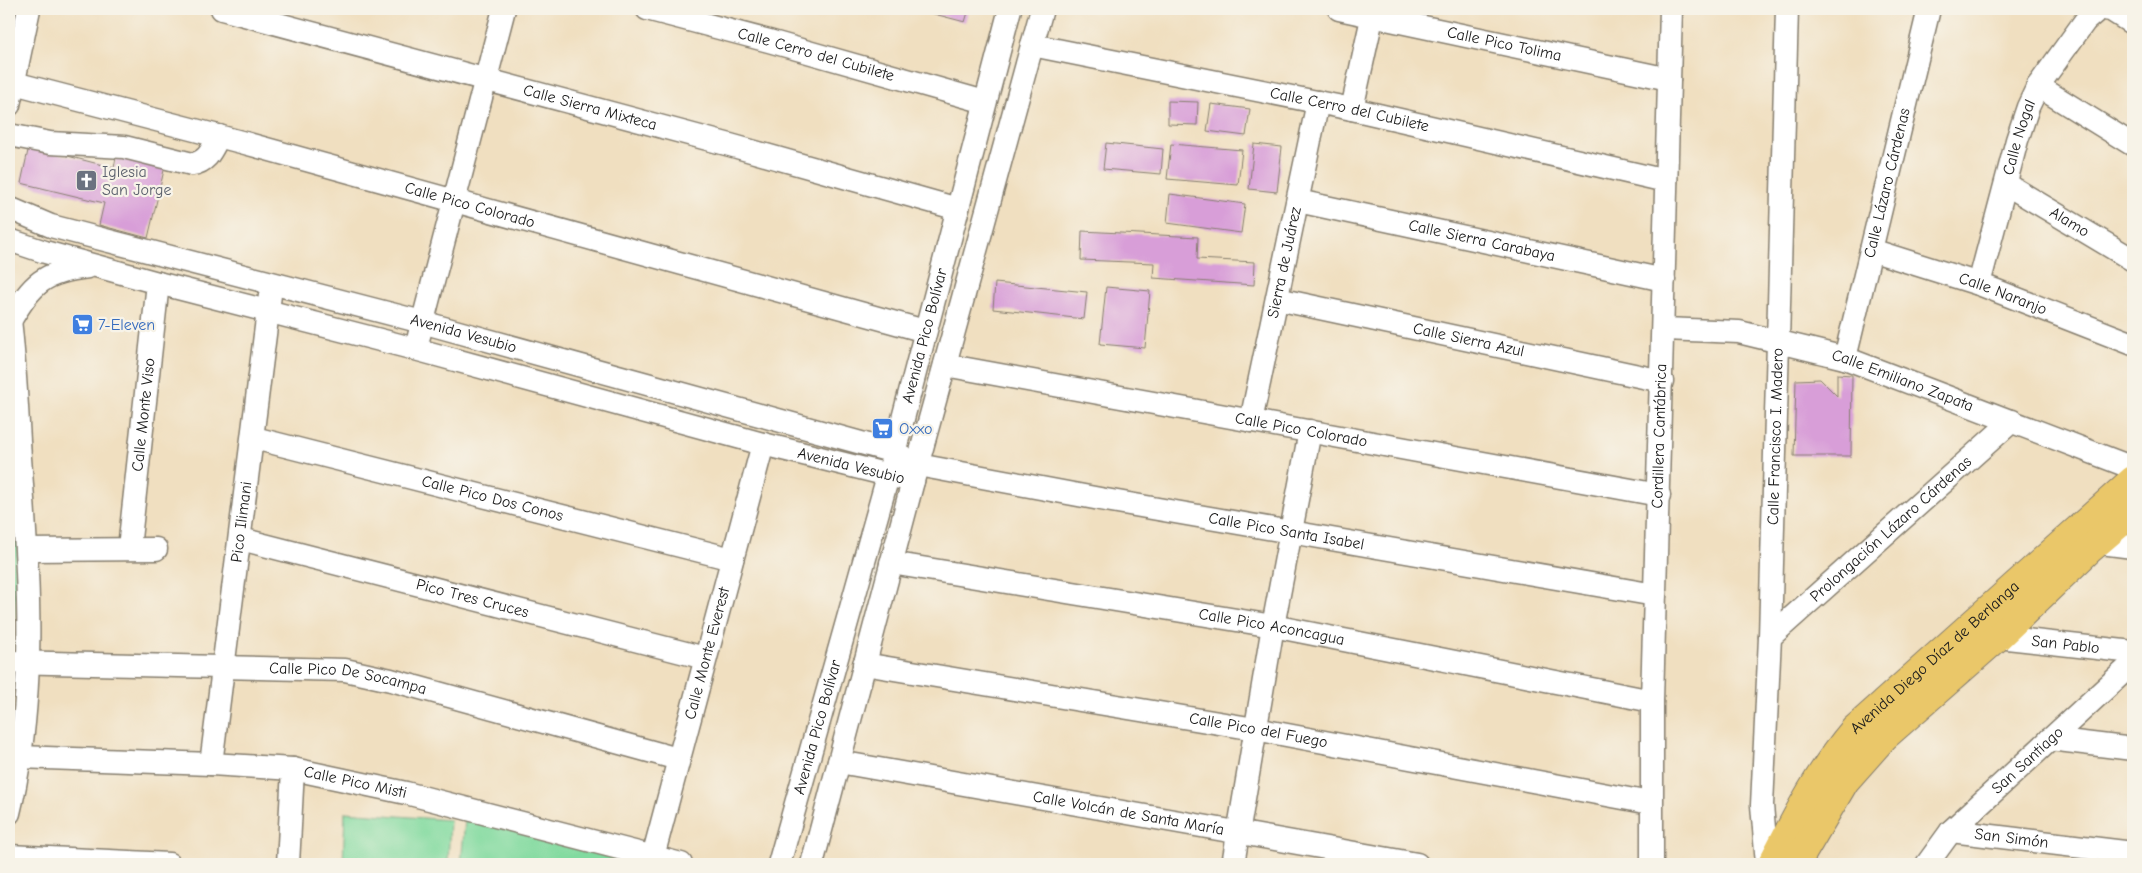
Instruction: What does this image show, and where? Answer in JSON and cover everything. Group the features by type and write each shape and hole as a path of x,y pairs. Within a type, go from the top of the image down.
{"main road":[{"name":"Avenida Diego Díaz de Berlanga","path":"1772,864 1806,795 1832,754 1854,730 2133,480"},
{"name":"Avenida Diego Díaz de Berlanga","path":"1796,864 1845,781 1884,737 2133,512"}],"street":[{"path":"9,105 29,9"},
{"name":"Calle Sierra Mixteca","path":"222,9 958,210"},
{"path":"415,349 504,9"},
{"name":"Calle Cerro del Cubilete","path":"648,9 770,41 985,102"},
{"name":"Avenida Pico Bolívar","path":"779,864 888,476 1010,9"},
{"name":"Avenida Pico Bolívar","path":"812,864 915,473 1042,9"},
{"name":"Calle Pico Tolima","path":"1339,9 1373,12 1669,79"},
{"name":"Cordillera Cantábrica","path":"1652,864 1650,804 1652,700 1664,329 1671,9"},
{"name":"Calle Francisco I. Madero","path":"1767,864 1762,804 1770,636 1787,9"},
{"name":"Calle Lázaro Cárdenas","path":"1845,358 1929,9"},
{"path":"2099,9 2111,10 2133,24"},
{"name":"Calle Nogal","path":"1979,284 2017,140 2038,86 2085,21 2099,9"},
{"path":"1352,109 1373,12"},
{"name":"Calle Cerro del Cubilete","path":"1032,45 1352,109 1666,181"},
{"name":"Calle Pico Colorado","path":"14,83 219,136 925,331"},
{"path":"2038,86 2133,145"},
{"name":"Sierra de Juárez","path":"1251,421 1318,102"},
{"path":"9,135 50,143 124,146 192,164 201,162 210,154 219,136"},
{"name":"Alamo","path":"2006,184 2133,260"},
{"name":"Calle Sierra Carabaya","path":"1298,201 1664,280"},
{"name":"Avenida Vesubio","path":"9,208 51,226 422,322 894,452 915,473"},
{"name":"Avenida Vesubio","path":"9,240 158,283 415,349 763,444 888,476 915,473"},
{"name":"Calle Naranjo","path":"1870,250 1979,284 2133,344"},
{"path":"9,813 20,757 18,661 27,550 9,316 40,280 63,270 97,266"},
{"name":"Pico Ilimani","path":"211,764 254,438 272,282"},
{"name":"Calle Monte Viso","path":"129,548 158,283"},
{"name":"Calle Sierra Azul","path":"1277,299 1662,381"},
{"name":"Calle Emiliano Zapata","path":"1664,329 1739,332 1845,358 2133,468"},
{"name":"Calle Pico Colorado","path":"945,365 1659,495"},
{"name":"Prolongación Lázaro Cárdenas","path":"1770,636 2012,421"},
{"path":"1233,864 1273,626 1310,432"},
{"name":"Calle Pico Dos Conos","path":"254,438 732,559"},
{"name":"Calle Monte Everest","path":"652,861 763,444"},
{"name":"Calle Pico Santa Isabel","path":"915,473 1100,499 1655,595"},
{"name":"Pico Tres Cruces","path":"241,539 705,658"},
{"path":"2067,539 2133,547"},
{"path":"27,550 156,549"},
{"name":"Calle Pico Aconcagua","path":"891,563 1273,626 1652,700"},
{"name":"San Pablo","path":"1998,636 2133,652"},
{"name":"Calle Pico De Socampa","path":"18,661 324,668 367,674 678,759"},
{"name":"San Santiago","path":"1927,864 1951,831 2133,663"},
{"name":"Calle Pico del Fuego","path":"864,664 1255,729 1650,804"},
{"path":"2050,739 2133,749"},
{"name":"Calle Pico Misti","path":"20,757 293,769 406,793 652,861 681,864"},
{"name":"Calle Volcán de Santa María","path":"839,762 1238,834 1417,864"},
{"path":"288,864 293,769"},
{"name":"San Simón","path":"1951,831 2133,853"},
{"path":"9,856 169,864"}],"green space":[{"path":"9,9 18,9 9,50"},
{"path":"9,415 19,537 9,724"},
{"path":"466,809 642,864 461,864"},
{"path":"345,812 450,820 448,864 343,864"}],"building":[{"path":"915,9 969,9 965,22"},
{"path":"1168,101 1198,102 1197,125 1168,124"},
{"path":"1211,104 1250,109 1246,136 1207,131"},
{"path":"1106,143 1163,149 1161,174 1103,169"},
{"path":"1171,144 1242,150 1238,185 1167,179"},
{"path":"1254,144 1282,147 1277,192 1249,189"},
{"path":"29,146 114,168 117,152 165,166 148,238 99,225 104,203 21,183"},
{"path":"1170,194 1245,204 1241,233 1167,223"},
{"path":"1082,231 1198,237 1197,259 1255,262 1254,285 1153,278 1154,263 1081,260"},
{"path":"995,283 1087,292 1084,319 993,309"},
{"path":"1106,287 1150,291 1145,348 1100,344"},
{"path":"1837,374 1852,375 1851,456 1794,456 1796,380 1820,379 1837,396"}],"place":[{"name":"Iglesia San Jorge","path":"86,181"},
{"name":"7-Eleven","path":"82,325"},
{"name":"Oxxo","path":"883,429"}]}
